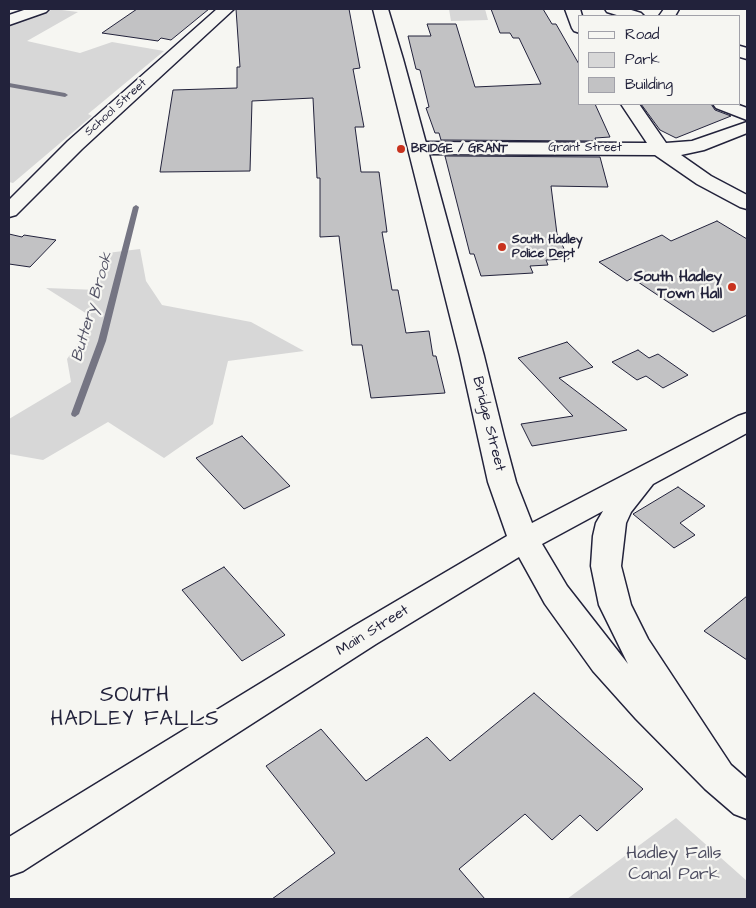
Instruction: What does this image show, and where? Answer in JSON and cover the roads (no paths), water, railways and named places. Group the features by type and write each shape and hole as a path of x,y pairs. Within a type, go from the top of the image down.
{"main road":[{"path":"9,20 41,9"},
{"name":"School Street","path":"9,211 75,145 226,9"},
{"name":"Bridge Street","path":"380,9 472,358 490,437 509,501 524,540 556,595 605,661 648,709 718,778"},
{"path":"572,9 578,24"},
{"path":"612,9 633,15"},
{"path":"631,105 660,149 704,180 747,203"},
{"path":"724,105 747,115"},
{"name":"Grant Street","path":"418,148 683,149 697,146 747,127"},
{"name":"Main Street","path":"9,858 373,630 524,540 747,422"},
{"path":"644,477 620,506 611,523 606,550 609,585 623,624 636,648 718,778 747,802"}],"waterway":[{"name":"Buttery Brook","path":"9,85 65,95"},
{"name":"Buttery Brook","path":"75,414 102,341 136,207"}],"place":[{"name":"BRIDGE / GRANT","path":"401,149"},
{"name":"South Hadley Police Dept","path":"502,247"},
{"name":"South Hadley Town Hall","path":"732,287"}],"district":[{"name":"SOUTH HADLEY FALLS","path":"135,709"}],"park label":[{"name":"Hadley Falls Canal Park","path":"674,864"}]}
